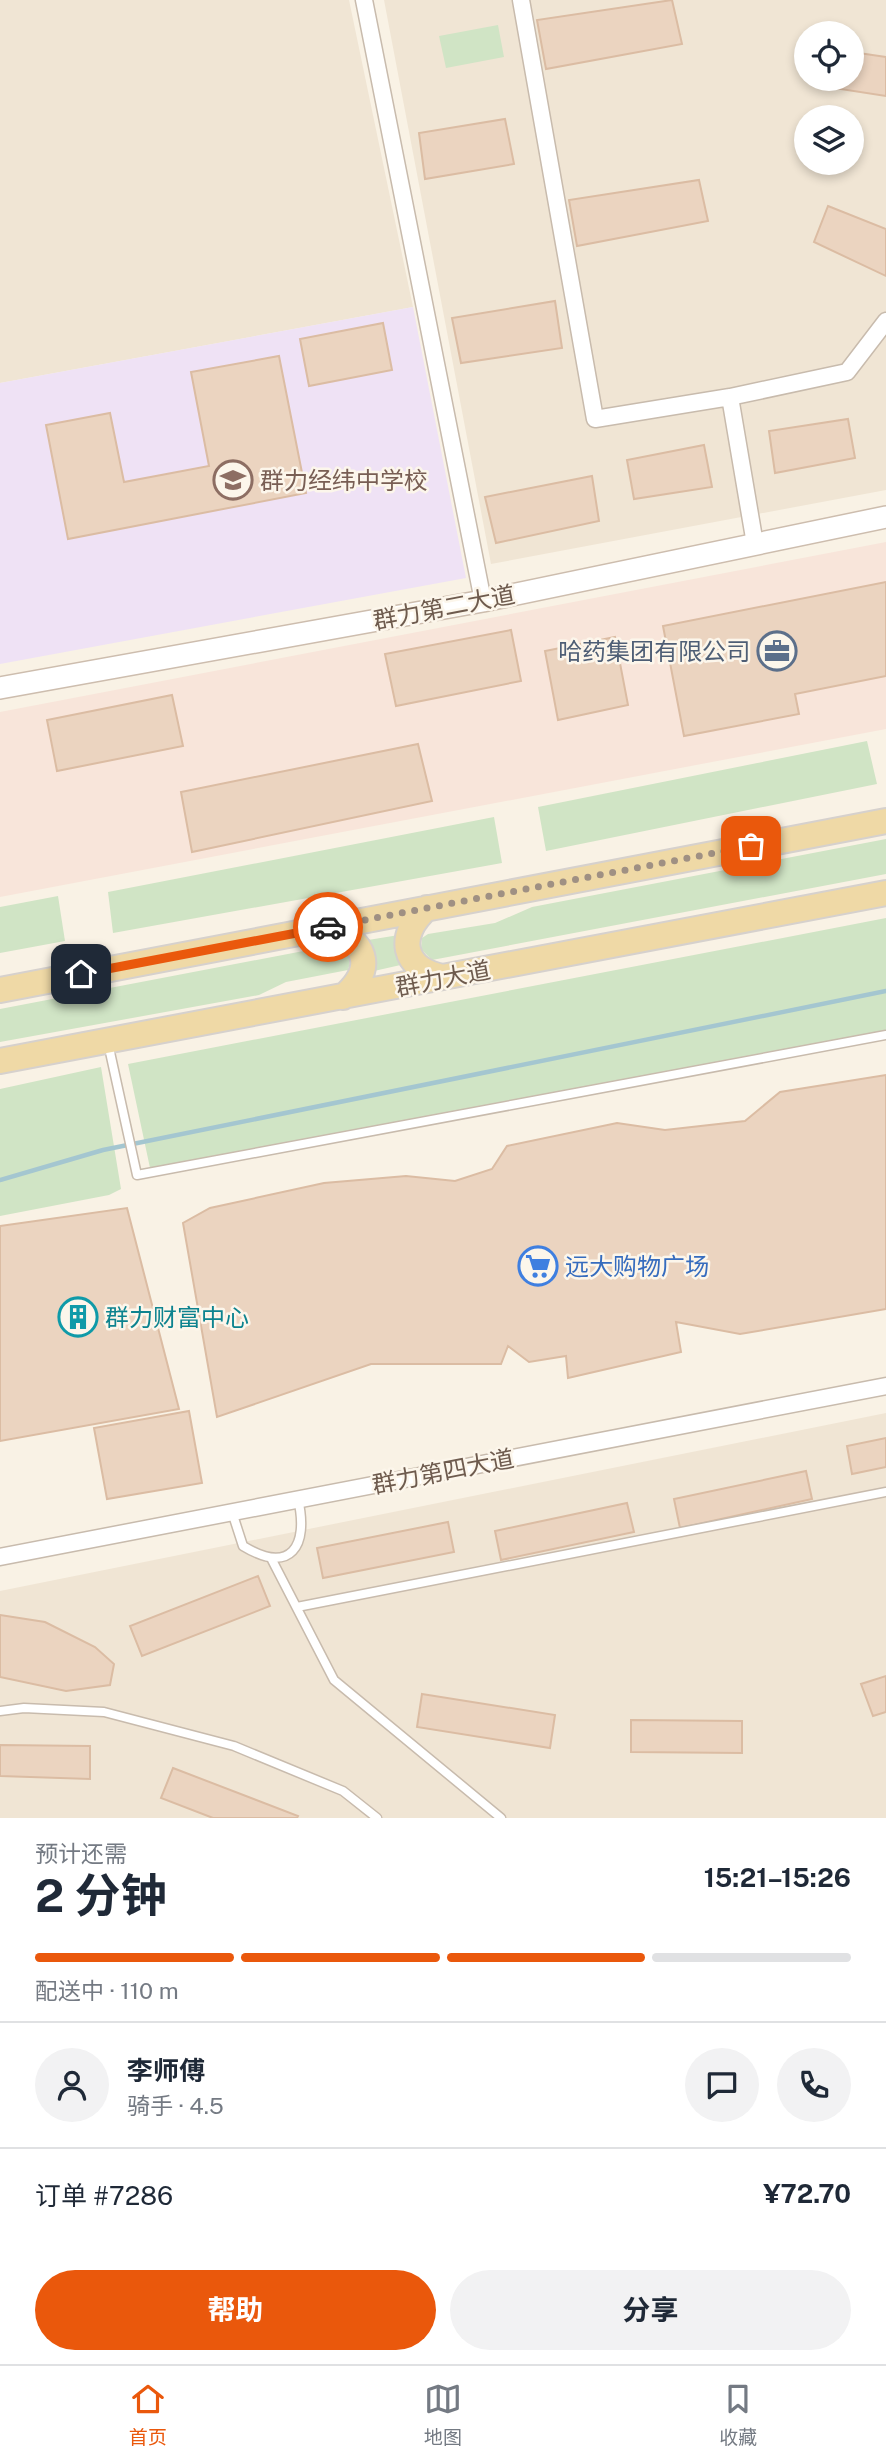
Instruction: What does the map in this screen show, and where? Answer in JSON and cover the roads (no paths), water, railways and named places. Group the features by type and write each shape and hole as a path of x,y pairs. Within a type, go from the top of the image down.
{"main road":[{"name":"群力第二大道","path":"0,688 483,601 886,517"},
{"name":"群力第二大道","path":"0,701 886,530"},
{"path":"0,990 886,821"},
{"name":"群力大道","path":"0,1061 886,893"},
{"path":"427,908 416,918 409,933 411,959 423,972 444,978"},
{"path":"326,928 350,937 360,950 363,969 360,978 342,997"}],"street":[{"path":"364,0 483,601"},
{"path":"521,0 595,419 730,397 847,372 886,321"},
{"path":"730,397 755,544"},
{"name":"群力第四大道","path":"0,1557 886,1386"}],"lane":[{"path":"107,1041 137,1175 886,1035"},
{"path":"297,1607 886,1492"},
{"path":"232,1512 243,1546 271,1558 282,1558 296,1550 302,1537 303,1521 298,1499"},
{"path":"271,1558 334,1679 501,1818"},
{"path":"0,1711 23,1708 104,1712 234,1746 343,1791 377,1818"}],"waterway":[{"path":"0,1180 103,1150 886,991"}],"place":[{"name":"群力经纬中学校","path":"233,480"},
{"name":"哈药集团有限公司","path":"777,651"},
{"name":"远大购物广场","path":"538,1266"},
{"name":"群力财富中心","path":"78,1317"}]}
